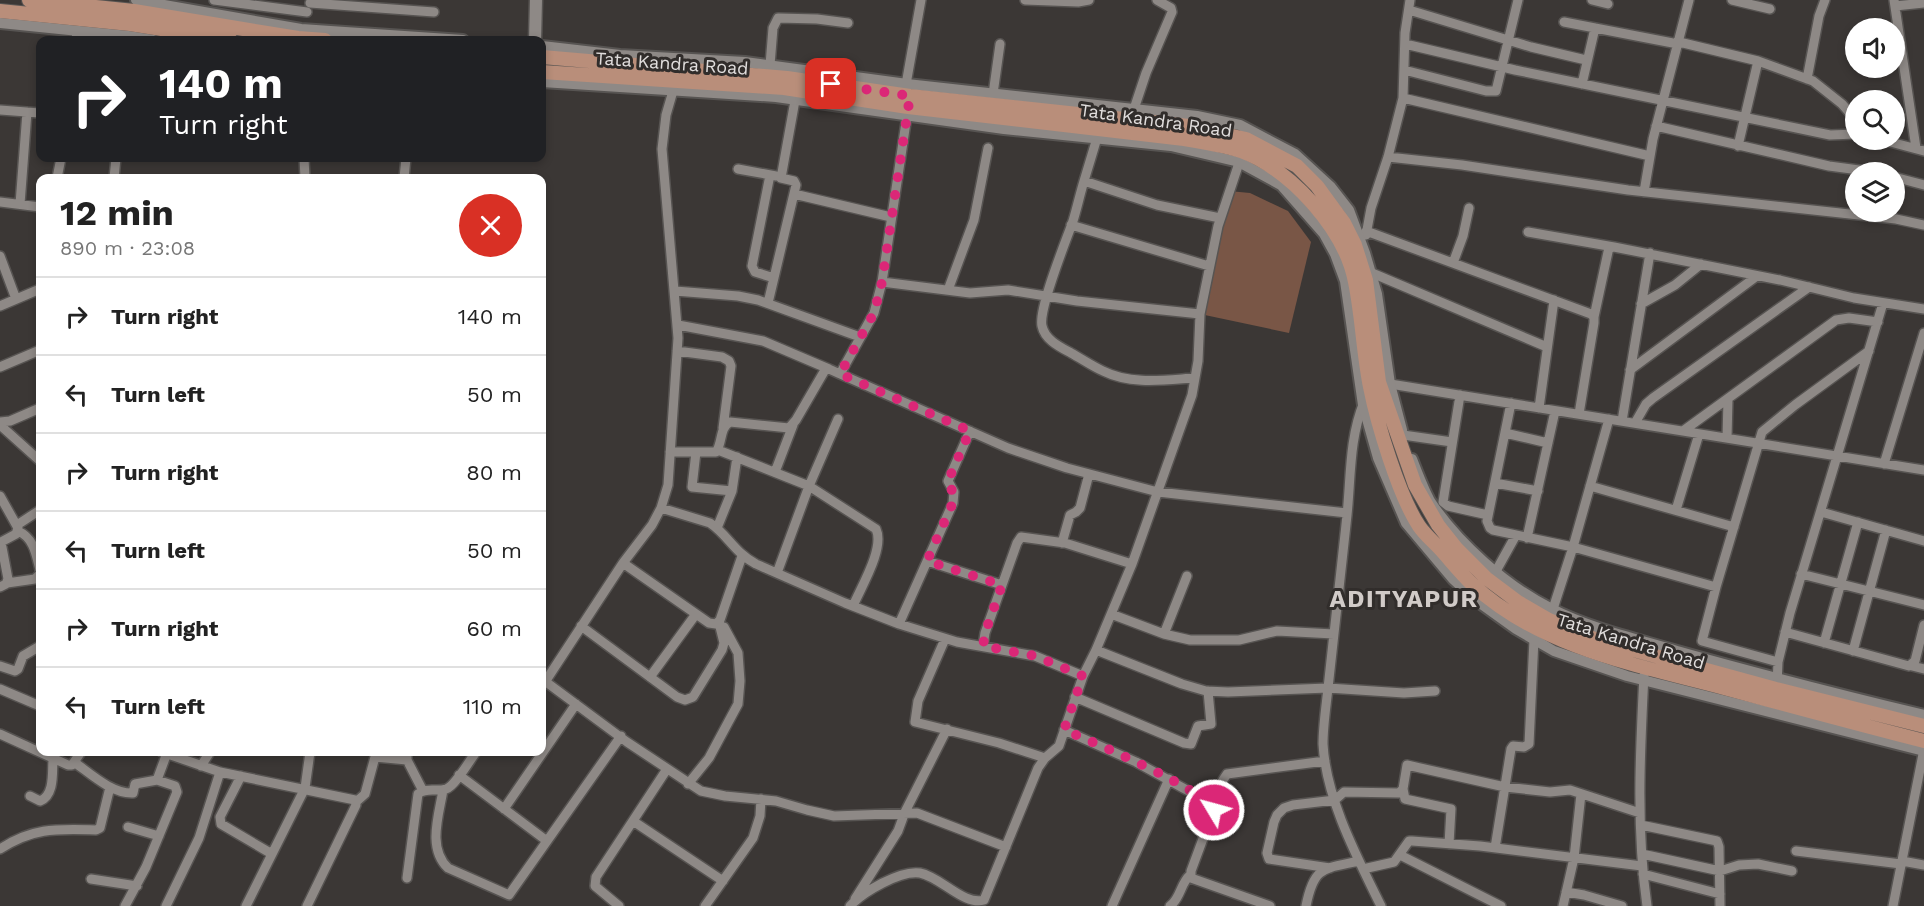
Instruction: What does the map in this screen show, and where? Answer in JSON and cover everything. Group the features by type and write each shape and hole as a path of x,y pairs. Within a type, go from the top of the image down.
{"main road":[{"path":"29,0 134,11 299,36"},
{"path":"535,36 536,0"},
{"path":"0,10 129,33 173,36"},
{"name":"Tata Kandra Road","path":"546,57 787,78 907,100 1245,146 1297,166 1317,186 1344,223 1369,277 1380,385 1402,491 1419,527 1472,584 1504,610 1536,630 1644,674 1924,741"},
{"name":"Tata Kandra Road","path":"546,72 796,95 878,107 907,100"},
{"name":"Tata Kandra Road","path":"1245,146 1284,174 1323,216 1340,242 1355,280 1361,337 1415,485 1438,525 1460,545 1486,578 1518,602 1551,615 1597,640 1777,684 1924,726"}],"street":[{"path":"136,0 299,36 309,5"},
{"path":"216,0 434,12"},
{"path":"840,374 874,313 882,282 921,0"},
{"path":"1024,0 1078,2 1089,0"},
{"path":"1134,110 1149,64 1172,12 1171,8 1157,0"},
{"path":"1404,70 1493,92 1498,86 1518,0"},
{"path":"1592,0 1608,4"},
{"path":"1644,192 1656,126 1689,0"},
{"path":"1732,0 1770,9"},
{"path":"1807,79 1819,16 1825,0"},
{"path":"1905,146 1920,150 1894,3 1924,3"},
{"path":"1365,253 1366,231 1403,98 1409,5 1507,40 1586,60"},
{"path":"770,65 773,28 778,18 817,19 848,24"},
{"path":"1564,22 1678,43 1758,62 1807,79 1828,92 1845,109"},
{"path":"0,23 77,36 129,33"},
{"path":"1581,84 1595,28"},
{"path":"993,94 1000,44"},
{"path":"1405,44 1581,84 1830,135 1845,134"},
{"path":"546,47 620,56 770,65 907,100 1004,129 1171,146 1245,146 1295,154 1331,187 1349,210 1365,253 1369,277 1547,347"},
{"path":"1738,146 1758,62"},
{"path":"546,82 776,97 796,95 781,178"},
{"path":"546,676 623,563 652,525 662,508 668,485 678,325 663,149 666,115 672,91"},
{"path":"907,100 993,94 1197,117 1240,125 1245,146 1324,234 1335,254 1345,281 1363,405 1378,458 1406,524 1453,579 1477,601 1516,629 1554,651 1924,750 1893,906"},
{"path":"1403,98 1650,156"},
{"path":"0,110 36,113"},
{"path":"20,204 27,112"},
{"path":"1656,126 1845,168"},
{"path":"1097,138 1047,296 1041,325 1054,343 1104,372 1138,380 1194,378"},
{"path":"852,905 884,882 911,873 920,873 934,880 968,904 977,905 984,900 1038,768 1045,758 1057,750 1083,676 1132,564 1192,395 1198,361 1200,314 1209,266 1220,218 1245,146"},
{"path":"948,290 974,220 988,148"},
{"path":"1388,156 1644,192 1896,219 1924,225"},
{"path":"738,169 796,183 768,303"},
{"path":"770,175 752,266 755,272 774,278"},
{"path":"1905,180 1924,185"},
{"path":"1084,181 1157,206 1220,218"},
{"path":"794,194 891,217"},
{"path":"0,202 36,206"},
{"path":"1453,262 1463,236 1469,208"},
{"path":"1071,225 1209,266"},
{"path":"1366,231 1594,317"},
{"path":"1528,232 1650,253 1883,303 1924,309"},
{"path":"1579,414 1594,317 1609,248 1614,247"},
{"path":"1622,421 1650,253"},
{"path":"0,256 16,299"},
{"path":"1641,304 1675,285 1701,264"},
{"path":"1630,370 1757,276"},
{"path":"882,282 970,293 1008,290 1200,314"},
{"path":"1635,423 1646,404 1809,287"},
{"path":"0,306 36,291"},
{"path":"675,291 738,296 768,303 860,337"},
{"path":"1539,408 1554,300"},
{"path":"1777,684 1778,662 1801,574 1883,303"},
{"path":"1683,431 1836,320 1849,318 1878,322"},
{"path":"678,325 763,341 1008,448 1089,474 1158,492 1347,513"},
{"path":"1884,464 1924,333"},
{"path":"670,452 713,453 718,450 731,366 729,361 722,357 677,351"},
{"path":"1688,654 1702,641 1762,432 1869,351"},
{"path":"0,367 36,352"},
{"path":"775,472 793,425 822,373 829,369"},
{"path":"1380,385 1460,395 1924,470"},
{"path":"1380,385 1363,405 1350,458 1347,513 1324,719 1325,761 1335,800 1361,865 1381,906"},
{"path":"1380,385 1404,435 1430,499 1460,545 1551,615 1688,654 1777,684 1924,716"},
{"path":"1460,395 1443,502 1448,506 1488,515"},
{"path":"1727,438 1728,399"},
{"path":"1511,403 1488,515 1487,521 1490,528 1573,547 1716,587"},
{"path":"0,424 36,411"},
{"path":"1527,538 1555,411"},
{"path":"777,573 809,486 838,419"},
{"path":"1551,615 1573,547 1609,419"},
{"path":"723,428 726,423 734,421 782,428 793,425"},
{"path":"0,424 36,457"},
{"path":"899,624 953,503 954,492 948,481 970,431"},
{"path":"1505,432 1548,443"},
{"path":"1676,510 1699,434"},
{"path":"1404,435 1452,442"},
{"path":"718,450 809,486 873,525 878,533 874,557 853,606"},
{"path":"696,452 692,487 732,491"},
{"path":"717,528 732,491 737,457"},
{"path":"1062,543 1070,514 1080,508 1089,474"},
{"path":"1495,483 1538,491"},
{"path":"1590,486 1734,527"},
{"path":"0,496 4,514 36,542"},
{"path":"662,508 702,520 717,528 742,556 853,606 945,639 1035,656 1083,676"},
{"path":"1821,512 1924,541"},
{"path":"3,585 8,579 1,543 36,513"},
{"path":"1824,643 1858,522"},
{"path":"1853,651 1886,530"},
{"path":"1496,571 1516,535"},
{"path":"983,646 985,633 1021,537 1089,549 1132,564"},
{"path":"581,626 677,697 685,700 693,697 723,647 720,622 742,556"},
{"path":"927,561 1002,585"},
{"path":"623,563 712,624 720,622"},
{"path":"1801,574 1924,605"},
{"path":"1164,634 1187,576"},
{"path":"3,585 36,578"},
{"path":"650,677 696,614"},
{"path":"1111,614 1164,634 1190,640 1239,640 1276,631 1334,634"},
{"path":"688,784 709,758 738,704 740,681 738,653 720,622"},
{"path":"1912,666 1924,625"},
{"path":"1785,632 1924,669"},
{"path":"945,639 918,701 914,720 917,724 947,729 1045,758"},
{"path":"1495,848 1511,749 1513,746 1524,747 1529,744 1534,639"},
{"path":"1702,641 1778,662"},
{"path":"0,666 15,671 23,656 36,648"},
{"path":"1096,650 1182,684 1208,691 1228,693 1328,688 1404,693 1435,691"},
{"path":"1645,652 1639,764 1642,870 1647,906"},
{"path":"546,682 688,784 713,795 761,799 834,816 905,812 928,816 1006,847"},
{"path":"0,689 36,704"},
{"path":"1076,697 1191,744 1198,726 1212,724 1208,691"},
{"path":"546,748 576,704"},
{"path":"852,905 898,831 905,812 947,729"},
{"path":"1064,730 1137,762 1169,779 1209,802 1214,810"},
{"path":"0,734 36,751"},
{"path":"443,790 436,841 439,856 448,868 509,895 621,736"},
{"path":"47,756 68,765 78,756"},
{"path":"157,780 164,756"},
{"path":"175,756 220,771 352,798 356,802"},
{"path":"201,766 207,756"},
{"path":"246,906 305,788 309,756"},
{"path":"307,906 356,802 365,794 375,757 407,756 423,791"},
{"path":"407,878 417,797 423,791 443,790 450,787 473,756"},
{"path":"504,809 540,756"},
{"path":"30,796 40,801 48,795 52,783 53,759"},
{"path":"1170,906 1178,898 1184,882 1190,875 1227,774 1325,761"},
{"path":"74,762 110,787 125,794 133,793 135,784 157,780 175,786 177,792 159,836 137,886 125,906"},
{"path":"1449,844 1451,809 1405,799 1403,789 1406,767 1409,765 1505,787 1550,792 1570,790 1640,813"},
{"path":"619,906 598,891 594,882 667,769"},
{"path":"166,906 199,838 220,771"},
{"path":"459,775 547,842"},
{"path":"241,776 220,817 221,824 272,854"},
{"path":"1112,906 1169,779"},
{"path":"0,849 11,842 41,831 100,828 110,787"},
{"path":"1403,789 1396,794 1344,792 1335,800 1284,808 1274,822 1267,857 1272,860 1330,868 1389,864 1400,855 1409,841 1449,844 1574,858 1642,870 1720,894"},
{"path":"1563,906 1574,858 1581,794"},
{"path":"705,906 756,832 761,799"},
{"path":"633,821 723,880"},
{"path":"1641,825 1717,841 1720,906"},
{"path":"128,826 159,836"},
{"path":"1797,851 1924,865"},
{"path":"1642,854 1720,871 1739,865 1758,864 1792,871"},
{"path":"1400,855 1501,906"},
{"path":"1306,906 1312,881 1317,875 1330,868"},
{"path":"1190,875 1194,880 1270,906"},
{"path":"91,879 137,886"},
{"path":"1566,892 1622,906"}],"shaded area":[{"path":"1229,191 1250,193 1288,211 1311,242 1289,333 1200,314"}],"district":[{"name":"ADITYAPUR","path":"1404,599"}],"route":[{"path":"831,84 910,96 882,282 874,313 840,374 970,431 948,481 955,498 927,561 1002,585 982,642 983,646 1035,656 1083,676 1064,730 1161,774 1212,804 1214,810"}]}
